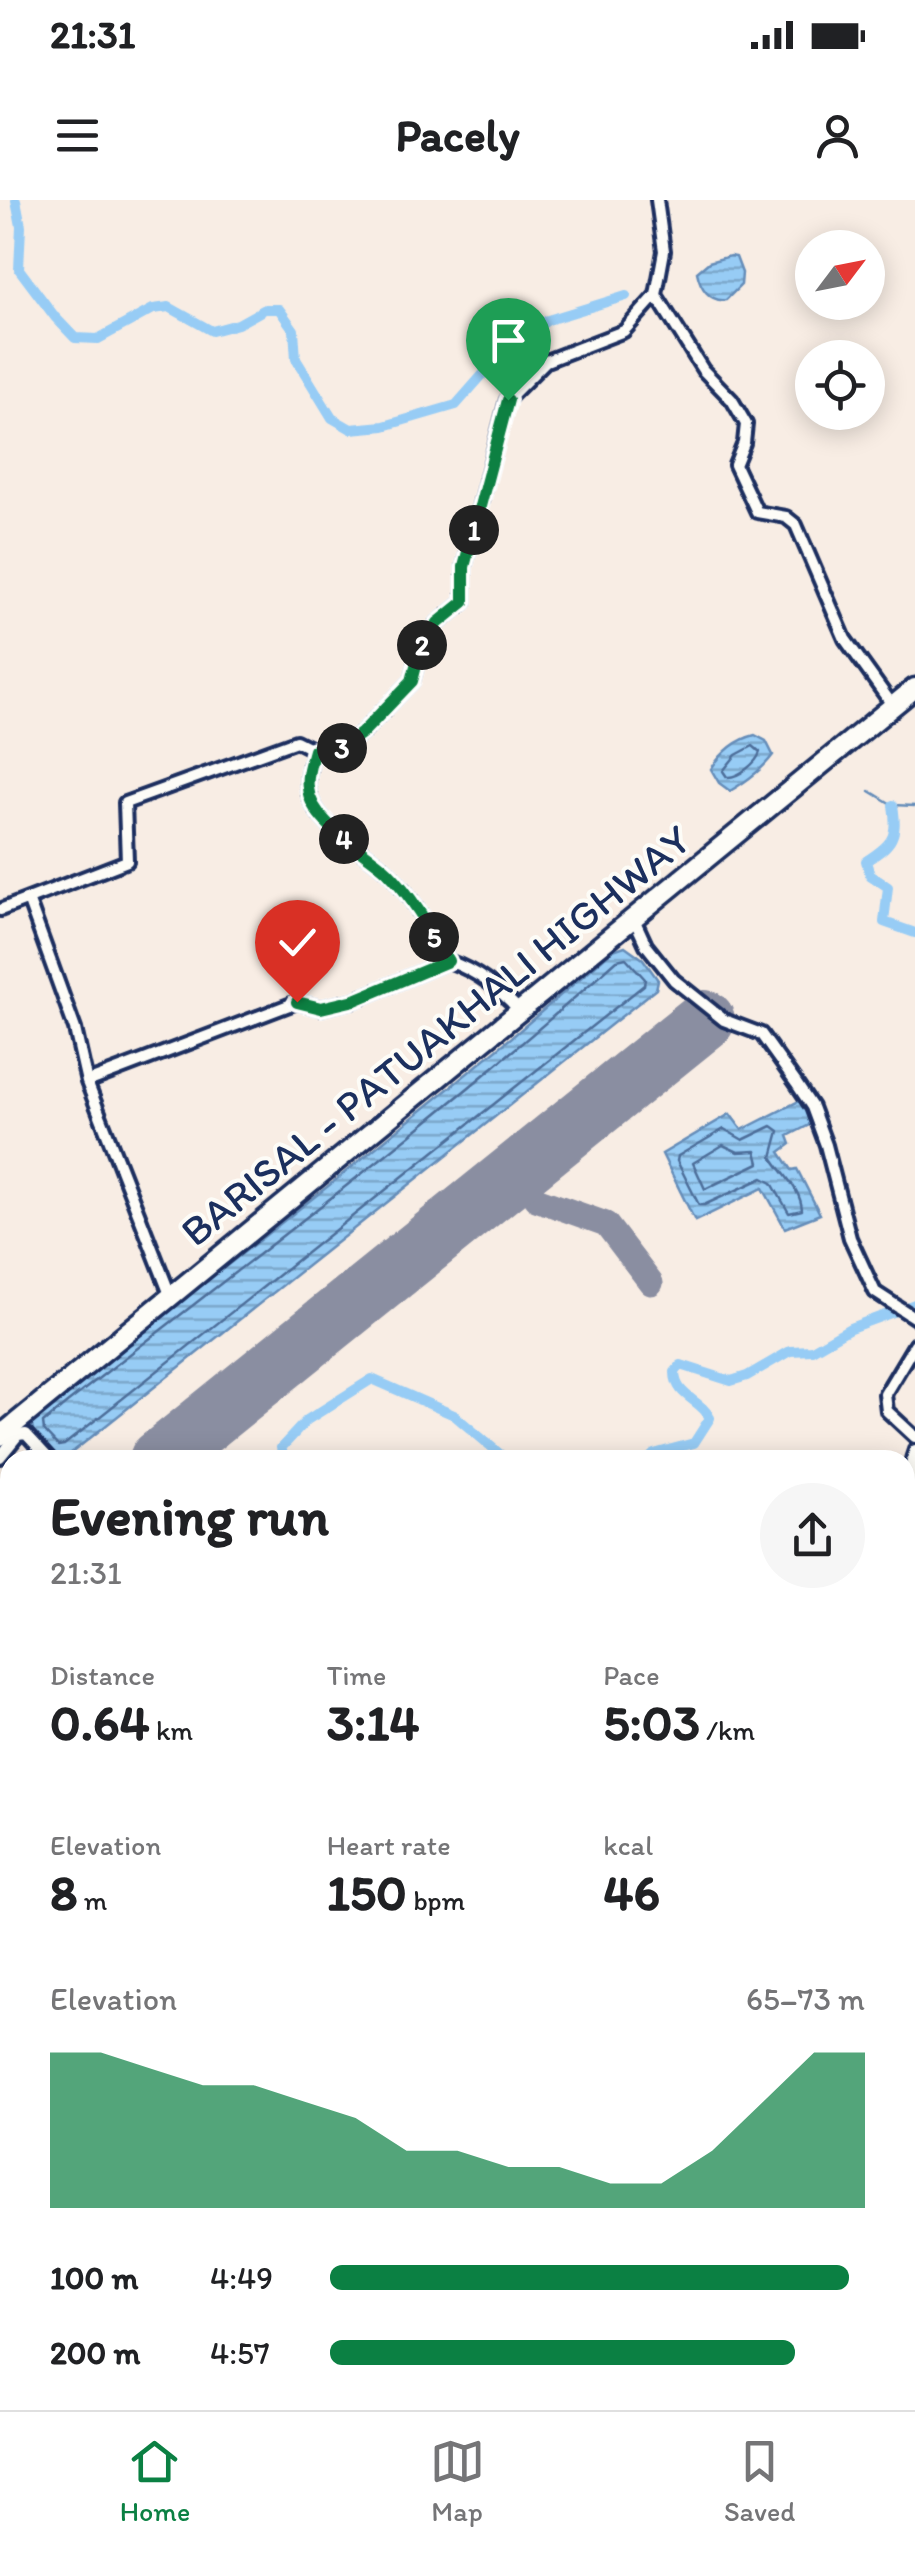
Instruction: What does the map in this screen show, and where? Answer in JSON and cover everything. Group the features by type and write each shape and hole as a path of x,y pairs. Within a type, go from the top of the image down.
{"highway":[{"name":"BARISAL - PATUAKHALI HIGHWAY","path":"0,1436 915,688"}],"street":[{"path":"0,910 127,861 125,802 296,742 335,753 362,733 412,681 421,647 438,623 464,602 464,567 508,400 546,362 624,331 656,295 664,252 656,200"},
{"path":"656,295 703,370 732,400 746,424 735,465 756,512 786,517 796,525 844,640 893,706"},
{"path":"314,750 308,794 340,836 387,871 416,905 448,961 486,980 519,1010"},
{"path":"28,899 75,1029 87,1082 171,1297"},
{"path":"634,918 646,946 674,980 724,1020 761,1034 812,1106 850,1238 875,1292 915,1318"},
{"path":"87,1082 297,1002 321,1008 355,1000 448,961"},
{"path":"915,1344 885,1394 887,1411 915,1437"},
{"path":"5,1450 18,1436 26,1434 41,1450"}],"water":[{"path":"736,257 742,273 741,285 726,300 715,299 703,288 697,272 709,262"},
{"path":"755,735 766,741 773,755 754,775 730,791 719,783 711,769 730,748"},
{"path":"625,946 643,959 658,980 656,989 75,1450 50,1450 35,1436 31,1422 35,1416 327,1187 613,950"},
{"path":"801,1100 815,1122 788,1136 791,1144 780,1152 792,1170 797,1169 820,1214 785,1228 763,1188 695,1221 662,1154 730,1114 742,1130"}],"waterway":[{"path":"16,200 21,226 19,269 75,338 98,339 153,309 169,307 212,331 238,324 265,309 279,309 294,330 296,359 332,418 351,429 384,426 456,405 507,347 548,320 626,296"},
{"path":"870,791 893,805 915,806"},
{"path":"893,805 895,825 891,839 866,861 870,875 888,887 884,922 915,933"},
{"path":"669,1450 694,1443 710,1418 679,1387 675,1372 681,1365 731,1381 790,1351 812,1350 850,1328 915,1304"},
{"path":"282,1450 307,1420 372,1379 454,1415 495,1450"}],"taxiway":[{"path":"516,1172 536,1199 606,1224 651,1283"}],"runway":[{"path":"171,1450 705,1020"}],"route":[{"path":"297,1002 321,1008 355,1000 448,961 416,905 387,871 340,836 316,806 308,794 308,776 314,750 335,753 362,733 412,681 421,647 438,623 464,602 464,567 508,400"}]}
